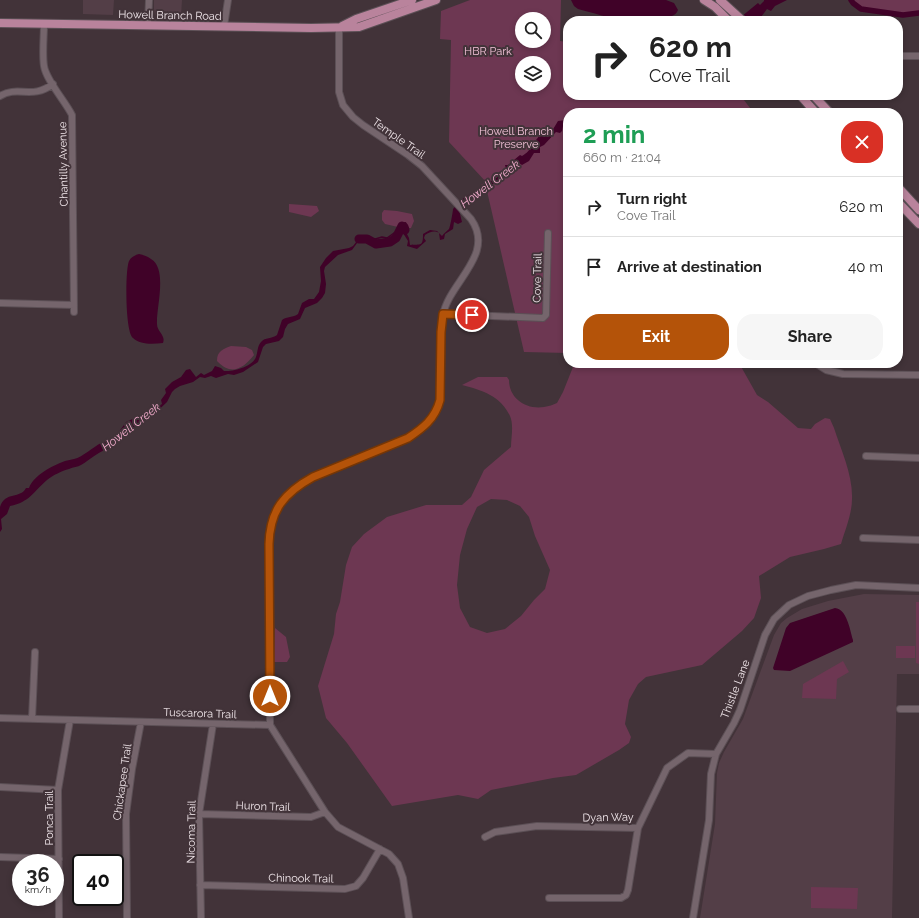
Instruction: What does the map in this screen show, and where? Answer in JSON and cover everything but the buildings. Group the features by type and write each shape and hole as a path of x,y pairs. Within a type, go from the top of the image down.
{"main road":[{"name":"Howell Branch Road","path":"339,27 356,19 412,0"},
{"name":"Howell Branch Road","path":"0,23 311,28 358,27 436,0"},
{"path":"704,0 715,7 724,16"},
{"path":"720,0 738,16"},
{"path":"804,100 812,108"},
{"path":"819,100 826,108"},
{"path":"903,192 919,210"},
{"path":"903,207 919,224"}],"street":[{"path":"148,0 148,26"},
{"path":"224,26 228,0"},
{"name":"Chantilly Avenue","path":"44,24 44,65 46,73 67,104 73,120 74,312"},
{"name":"Temple Trail","path":"270,725 269,534 273,518 284,499 301,483 408,438 422,429 431,420 437,410 440,400 441,332 443,314 450,298 470,266 478,246 476,227 464,211 422,166 363,125 353,117 343,105 339,92 339,27"},
{"path":"903,56 919,56"},
{"path":"0,96 7,92 37,92 46,89 53,84"},
{"path":"808,104 812,100"},
{"name":"Cove Trail","path":"443,314 543,318 547,311 548,233"},
{"path":"0,303 74,305"},
{"path":"823,368 843,374 919,375"},
{"path":"866,456 919,458"},
{"path":"863,538 919,540"},
{"name":"Thistle Lane","path":"694,918 708,826 711,774 716,754 740,710 765,635 774,619 789,605 808,596 856,585 919,588"},
{"path":"32,719 35,652"},
{"path":"900,709 919,709"},
{"name":"Tuscarora Trail","path":"0,718 270,725"},
{"name":"Ponca Trail","path":"58,854 58,790 70,720"},
{"name":"Chickapee Trail","path":"127,918 126,814 132,769 141,722"},
{"name":"Nicoma Trail","path":"201,918 199,814 213,724"},
{"path":"270,725 325,812 338,827 389,854 398,864 403,878 409,918"},
{"name":"Dyan Way","path":"485,837 495,832 537,826 638,828 667,768 688,753 716,754"},
{"path":"0,787 58,790"},
{"name":"Huron Trail","path":"199,814 311,818 325,812"},
{"path":"549,898 621,898 626,895 638,828"},
{"name":"Chinook Trail","path":"200,886 345,889 356,886 363,878 380,849"},
{"path":"0,857 12,857"},
{"name":"Ponca Trail","path":"59,906 59,918"}],"shaded area":[{"path":"83,0 114,0 113,15 83,14"},
{"path":"154,0 182,0 181,16 155,15"},
{"path":"864,594 919,595 919,674 897,674 892,918 700,918 715,824 717,773 719,763 743,719 774,635 781,623 802,609 828,601"}],"green space":[{"name":"Howell Branch Preserve","path":"470,0 561,0 560,41 563,41 563,100 744,100 750,108 563,108 563,353 524,352 487,191 481,185 486,182 449,142 451,40 440,39 441,11"},
{"path":"854,0 919,0 919,13 904,15 858,9"},
{"path":"289,204 317,206 319,211 311,217 289,212"},
{"path":"384,210 412,214 414,221 411,228 409,228 405,222 398,227 385,224 382,220 382,213"},
{"path":"231,346 246,347 252,350 254,355 246,364 237,369 227,368 222,366 217,361 217,358 221,351"},
{"path":"573,368 742,368 757,395 768,402 798,428 811,429 815,424 825,418 830,419 846,463 852,490 851,510 841,544 790,557 759,576 761,598 754,618 742,631 702,665 646,677 638,684 629,700 625,724 631,737 629,743 619,750 576,775 491,790 478,799 458,795 392,806 347,743 326,718 318,686 334,634 336,614 340,602 346,565 352,547 364,534 387,517 426,505 462,505 471,497 484,470 511,447 512,423 510,416 502,403 484,392 462,385 478,377 507,377 512,393 516,398 525,405 531,407 544,407 557,403","holes":["491,499 507,500 520,506 529,517 535,536 550,570 545,589 521,616 505,629 487,633 470,627 460,608 457,585 460,555 467,529 477,507"]},
{"path":"916,602 919,602 919,664 916,663"},
{"path":"275,628 286,637 290,657 287,662 274,662"},
{"path":"896,646 915,646 915,658 896,658"},
{"path":"843,661 849,672 837,679 836,699 802,698 803,684"},
{"path":"811,887 858,888 857,909 811,908"}],"water":[{"path":"571,0 666,0 674,3 678,10 671,16 606,16 578,9 574,6"},
{"path":"787,0 775,6 771,11 767,9 762,16 742,16 758,3 760,5 764,1"},
{"path":"563,120 562,131 560,133 556,132 544,145 540,147 540,153 534,153 529,161 522,165 519,163 516,171 488,187 471,202 466,202 459,210 462,222 458,224 454,222 453,229 445,234 444,239 440,240 439,233 442,236 449,229 453,209 462,199 504,173 506,169 505,165 508,165 520,155 522,156 525,154 530,149 532,144 533,145 533,141 540,135 552,131 558,121"},
{"path":"406,222 409,230 406,232 410,245 421,244 423,241 423,234 430,230 437,231 439,233 432,232 425,235 424,238 426,241 417,249 407,246 408,241 403,233 403,227 401,231 398,228 402,223"},
{"path":"360,237 366,237 370,239 370,241 360,239 352,250 338,255 325,267 324,271 326,284 325,293 322,298 317,303 305,308 300,319 288,324 283,337 279,341 266,344 263,347 258,362 243,372 234,375 228,374 216,378 211,376 205,378 200,377 193,382 175,389 167,402 149,419 143,420 139,425 121,435 119,442 113,444 114,447 99,453 80,466 55,475 47,480 27,499 10,506 7,514 1,519 2,529 0,532 0,507 5,499 21,493 26,488 29,488 31,483 39,475 49,468 65,461 77,458 101,443 113,439 126,422 162,404 161,400 166,393 165,389 172,382 181,377 186,370 190,369 196,377 201,373 204,375 212,371 215,366 224,371 228,371 243,368 251,363 256,357 258,347 261,342 264,339 277,335 282,320 298,314 302,303 309,299 314,299 319,292 321,281 320,267 326,258 333,251 353,246"},
{"path":"139,254 151,259 156,264 159,271 160,289 157,327 164,340 163,343 151,344 139,342 133,338 130,333 126,301 128,267 131,258"},
{"path":"835,608 839,609 845,616 853,642 790,671 774,670 773,668 786,628 790,623"}],"waterway":[{"path":"851,0 861,9 903,15 919,13"},
{"name":"Howell Creek","path":"359,239 367,239 376,244 390,242 396,238 402,226 405,230"},
{"path":"369,239 372,240 382,237 387,238 400,229"}],"route":[{"path":"270,696 269,534 273,518 279,505 289,493 301,483 408,438 422,429 434,415 439,406 441,393 441,332 443,314 472,315"}],"park label":[{"name":"HBR Park","path":"488,51"}]}
